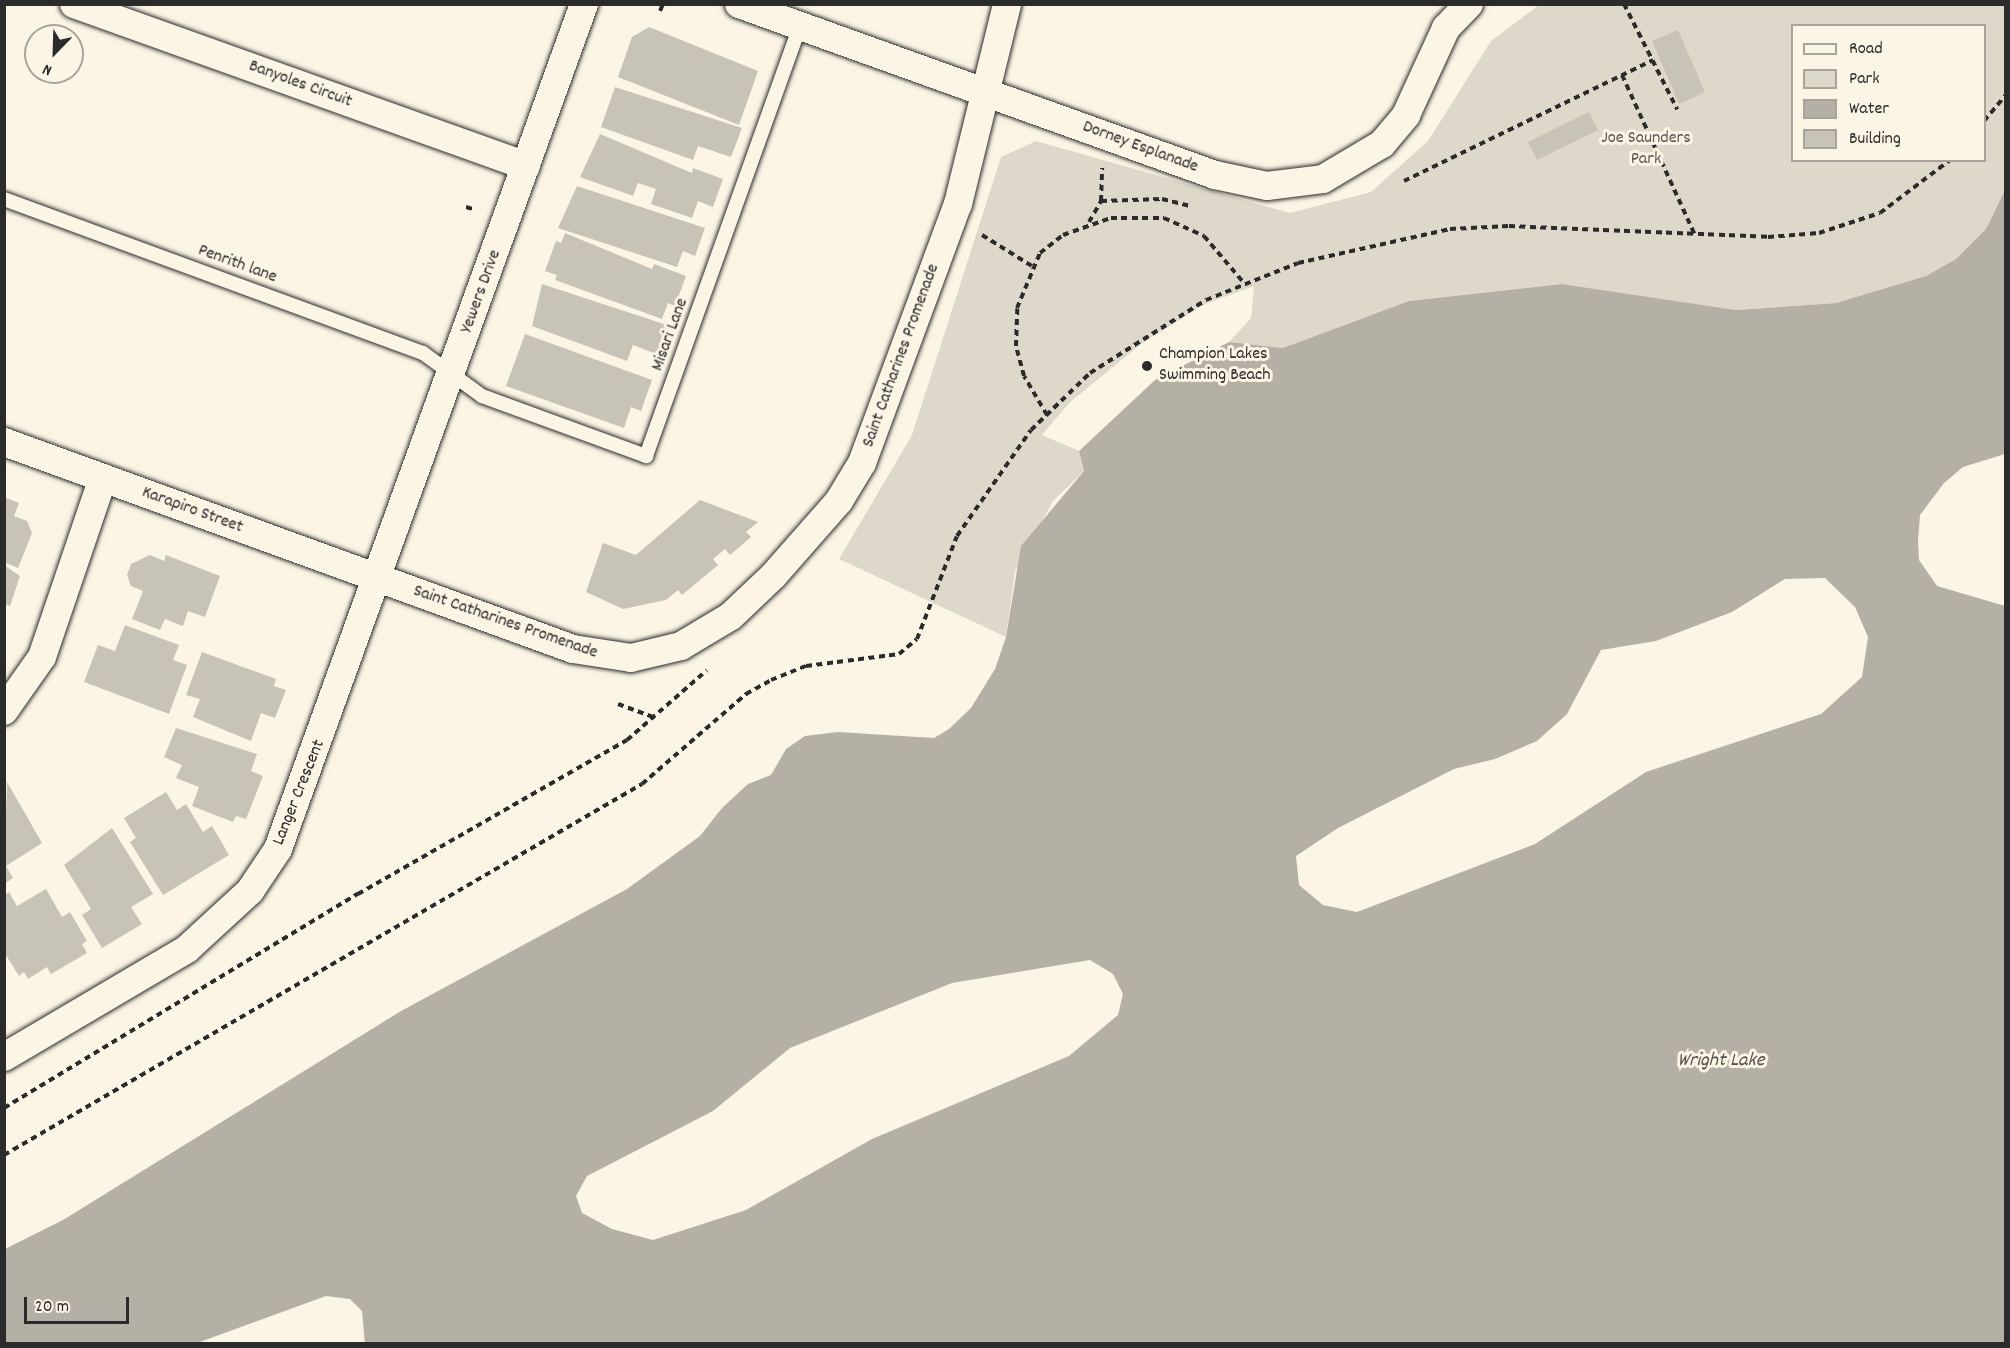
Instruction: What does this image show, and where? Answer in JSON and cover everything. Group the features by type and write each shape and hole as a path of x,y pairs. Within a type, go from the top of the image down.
{"street":[{"name":"Banyoles Circuit","path":"74,4 526,166"},
{"name":"Yewers Drive","path":"379,579 584,4"},
{"name":"Dorney Esplanade","path":"739,4 1243,183 1305,183 1357,162 1394,132 1446,28 1469,4"},
{"name":"Saint Catharines Promenade","path":"379,579 606,657 631,658 681,646 730,616 811,537 862,463 958,204 1007,4"},
{"name":"Karapiro Street","path":"4,442 379,579"},
{"path":"4,711 42,657 104,478"},
{"name":"Langer Crescent","path":"4,1057 187,949 250,891 295,814 379,579"}],"lane":[{"name":"Misari Lane","path":"453,374 482,396 646,456 800,26"},
{"name":"Penrith lane","path":"4,199 423,353 453,374"}],"path":[{"path":"660,11 663,4"},
{"path":"1624,4 1677,109"},
{"path":"1404,181 1653,60"},
{"path":"1622,75 1695,236"},
{"path":"1986,119 2006,95"},
{"path":"1089,222 1101,201 1098,174 1110,158"},
{"path":"4,1155 642,784 746,694 771,680 806,666 899,654 918,639 957,536 982,493 1047,415 1140,337 1244,283 1370,244 1450,229 1509,226 1695,236 1796,236 1852,226 1906,198 1948,162"},
{"path":"1101,201 1162,199 1190,206"},
{"path":"1047,415 1024,376 1016,346 1017,308 1032,266 1063,235 1089,222 1135,215 1179,223 1221,252 1244,283"},
{"path":"972,231 1032,266"},
{"path":"4,1108 656,718 713,664"},
{"path":"618,704 656,718"}],"green space":[{"name":"Joe Saunders Park","path":"1539,5 2005,5 2005,190 1986,229 1956,259 1926,276 1836,303 1736,310 1562,284 1409,301 1283,348 1229,342 1251,318 1254,286 1203,305 1141,344 1069,403 1042,435 1079,451 1084,471 1053,501 1015,571 1006,637 839,559 912,435 1001,157 1036,141 1290,213 1371,192 1428,141 1491,41"}],"water":[{"name":"Wright Lake","path":"2005,190 2005,454 1963,467 1944,483 1920,515 1918,541 1919,560 1937,586 2005,606 2005,1343 365,1344 362,1311 350,1299 326,1296 197,1343 5,1343 5,1249 63,1220 401,1011 627,889 700,836 722,808 748,784 771,775 786,749 805,736 838,732 934,738 949,729 971,708 995,669 1006,637 1021,546 1084,471 1079,451 1155,380 1229,342 1283,348 1409,301 1562,284 1736,310 1836,303 1926,276 1956,259 1986,229","holes":["1825,578 1855,607 1868,637 1862,677 1821,714 1646,772 1535,844 1357,912 1323,905 1299,885 1296,856 1338,828 1454,769 1495,759 1537,741 1567,714 1601,650 1656,641 1732,612 1785,579","1090,960 1113,974 1123,994 1118,1015 1069,1056 872,1139 746,1210 653,1240 612,1229 582,1213 576,1196 587,1176 713,1111 790,1048 952,983"]}],"building":[{"path":"649,27 758,71 739,125 618,77 632,37"},
{"path":"1678,30 1705,92 1679,104 1652,41"},
{"path":"615,87 742,128 731,157 698,146 693,160 601,127"},
{"path":"1589,112 1598,130 1537,160 1528,142"},
{"path":"600,134 692,173 693,168 723,179 713,207 698,201 692,218 651,204 656,189 638,183 633,196 580,177"},
{"path":"577,186 705,228 695,256 683,251 677,267 558,228"},
{"path":"565,233 652,269 654,264 686,276 675,306 668,303 662,319 555,280 557,275 545,271 556,241 561,243"},
{"path":"542,284 670,326 659,355 633,345 627,361 532,326"},
{"path":"525,334 652,380 641,411 631,407 624,428 506,386"},
{"path":"4,497 19,503 14,516 27,521 32,533 18,568 4,562"},
{"path":"700,500 758,522 746,532 751,537 730,555 725,549 713,559 718,565 682,595 678,590 666,600 623,609 586,592 603,543 636,555"},
{"path":"150,555 164,561 166,555 220,576 205,617 188,611 183,626 165,619 160,630 132,619 143,591 131,586 127,575 131,564"},
{"path":"4,565 20,576 10,606 4,604"},
{"path":"125,625 179,645 173,660 187,665 169,714 84,682 98,645 115,651"},
{"path":"202,652 276,679 274,686 286,690 275,718 261,713 251,741 193,717 200,699 186,695"},
{"path":"176,728 257,754 251,771 263,776 246,819 236,816 233,822 192,806 199,787 176,778 182,765 164,757"},
{"path":"7,782 42,843 6,866 13,878 4,884"},
{"path":"166,792 177,810 186,804 203,832 212,826 229,855 163,895 130,842 136,838 124,818"},
{"path":"112,828 153,894 131,907 142,924 102,948 82,915 91,909 64,865"},
{"path":"46,889 62,917 70,912 87,941 82,944 87,953 51,974 47,967 28,979 24,972 19,976 4,952 4,895 9,892 17,906"}],"place":[{"name":"Champion Lakes Swimming Beach","path":"1147,366"}]}
